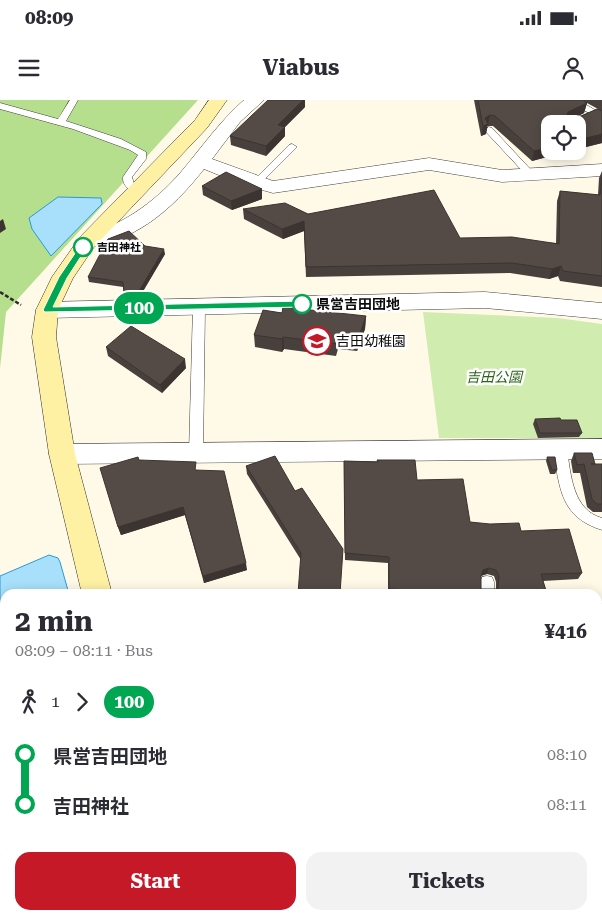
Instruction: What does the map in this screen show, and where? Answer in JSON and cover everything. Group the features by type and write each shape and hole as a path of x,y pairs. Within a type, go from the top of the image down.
{"street":[{"path":"96,589 62,454 44,337 48,310 63,277 87,242 201,124 218,100"},
{"path":"87,242 109,237 132,226 180,188 234,118 255,100"},
{"path":"200,161 273,187 429,164 447,164 487,175 602,170"},
{"path":"48,310 485,300 602,311"},
{"path":"62,454 602,449"}],"lane":[{"path":"60,123 74,100"},
{"path":"572,100 594,117"},
{"path":"0,106 106,136 138,149 143,154 143,158 127,176 128,184 138,190"},
{"path":"488,130 530,174"},
{"path":"257,182 292,147"},
{"path":"196,453 199,307"},
{"path":"560,450 574,507 579,515 587,520 602,524"}],"green space":[{"path":"0,100 198,100 6,312 0,368"},
{"name":"吉田公園","path":"423,312 558,318 602,324 602,438 439,438"}],"water":[{"path":"58,197 101,198 102,204 51,256 32,229 29,218"},
{"path":"49,555 58,558 68,589 0,589 0,576"}],"building":[{"path":"268,100 303,100 278,125 285,127 266,146 230,136"},
{"path":"478,100 583,100 587,103 568,112 567,115 541,115 541,149 534,151 495,116 490,115 485,118 488,124 483,126"},
{"path":"597,109 602,111 602,134 586,138 586,115 583,115"},
{"path":"226,172 262,189 231,201 202,186"},
{"path":"602,177 602,276 563,271 561,266 552,269 512,263 306,267 304,221 282,229 243,209 285,203 308,214 434,190 460,238 512,237 559,244 560,191 600,195"},
{"path":"129,231 145,246 164,249 138,293 124,294 123,282 88,277 108,239"},
{"path":"283,307 366,316 358,339 338,336 337,344 254,335 263,310 282,313"},
{"path":"131,326 185,359 160,385 106,347"},
{"path":"560,418 561,420 577,420 582,433 540,433 535,419"},
{"path":"574,453 592,453 595,464 602,464 602,504 597,504 592,499 584,464 577,465"},
{"path":"275,456 295,491 302,488 343,549 340,589 298,589 301,553 246,466"},
{"path":"138,457 139,460 196,462 195,470 224,471 246,563 203,576 183,507 118,527 100,468"},
{"path":"547,457 555,457 557,470 552,470"},
{"path":"415,460 417,480 463,479 470,522 490,524 519,523 521,531 569,529 582,573 541,574 546,589 498,589 499,576 496,570 489,568 483,570 481,589 389,589 389,557 345,553 344,461"}],"bus line":[{"name":"100","path":"83,247 63,277 48,310 302,304"}],"place":[{"name":"吉田神社","path":"83,247"},
{"name":"県営吉田団地","path":"302,304"},
{"name":"吉田幼稚園","path":"317,341"}]}
